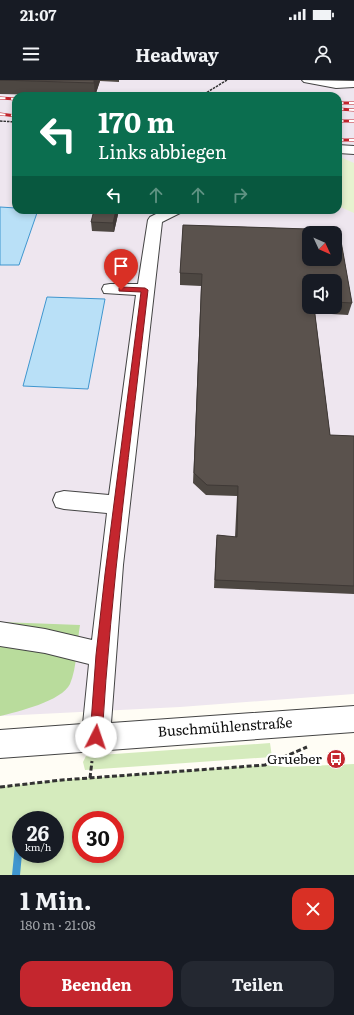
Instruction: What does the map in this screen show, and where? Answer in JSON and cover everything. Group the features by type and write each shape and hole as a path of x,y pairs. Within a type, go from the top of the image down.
{"street":[{"path":"308,80 336,85 354,84"},
{"path":"342,150 354,150"},
{"path":"96,737 102,655 145,290 149,215"},
{"path":"110,290 145,290"},
{"path":"64,500 119,505"},
{"path":"0,634 45,641 102,655"},
{"name":"Buschmühlenstraße","path":"0,744 354,719"}],"path":[{"path":"207,92 227,80"},
{"path":"0,121 12,122"},
{"path":"0,787 69,779 266,765 313,744"}],"shaded area":[{"path":"0,80 354,80 354,694 180,707 0,716"}],"green space":[{"path":"342,158 354,163 354,213 342,208"},
{"path":"0,622 80,625 74,670 70,684 65,690 49,701 0,716"},
{"path":"270,743 272,757 85,770 83,762 86,756"},
{"path":"354,764 354,875 0,875 0,787 62,780 265,765 286,767"}],"water":[{"path":"0,207 12,208 12,214 37,214 19,265 0,265"},
{"path":"47,297 105,299 88,389 23,386"}],"building":[{"path":"0,80 94,80 94,83"},
{"path":"93,214 115,214 113,223 91,222"},
{"path":"183,225 302,229 302,266 342,266 342,247 352,303 342,302 342,274 302,274 302,314 315,314 330,435 354,436 354,586 215,580 217,535 237,537 238,486 207,485 194,473 202,274 180,273"}],"waterway":[{"path":"16,875 17,863"}],"railway":[{"path":"0,98 12,99"},
{"path":"342,103 354,103"},
{"path":"342,109 354,110"},
{"path":"0,114 12,116"},
{"path":"342,121 354,121"},
{"path":"342,140 354,140"}],"place":[{"name":"Grueber","path":"336,759"}],"route":[{"path":"96,737 110,574 145,290 121,290"}]}
